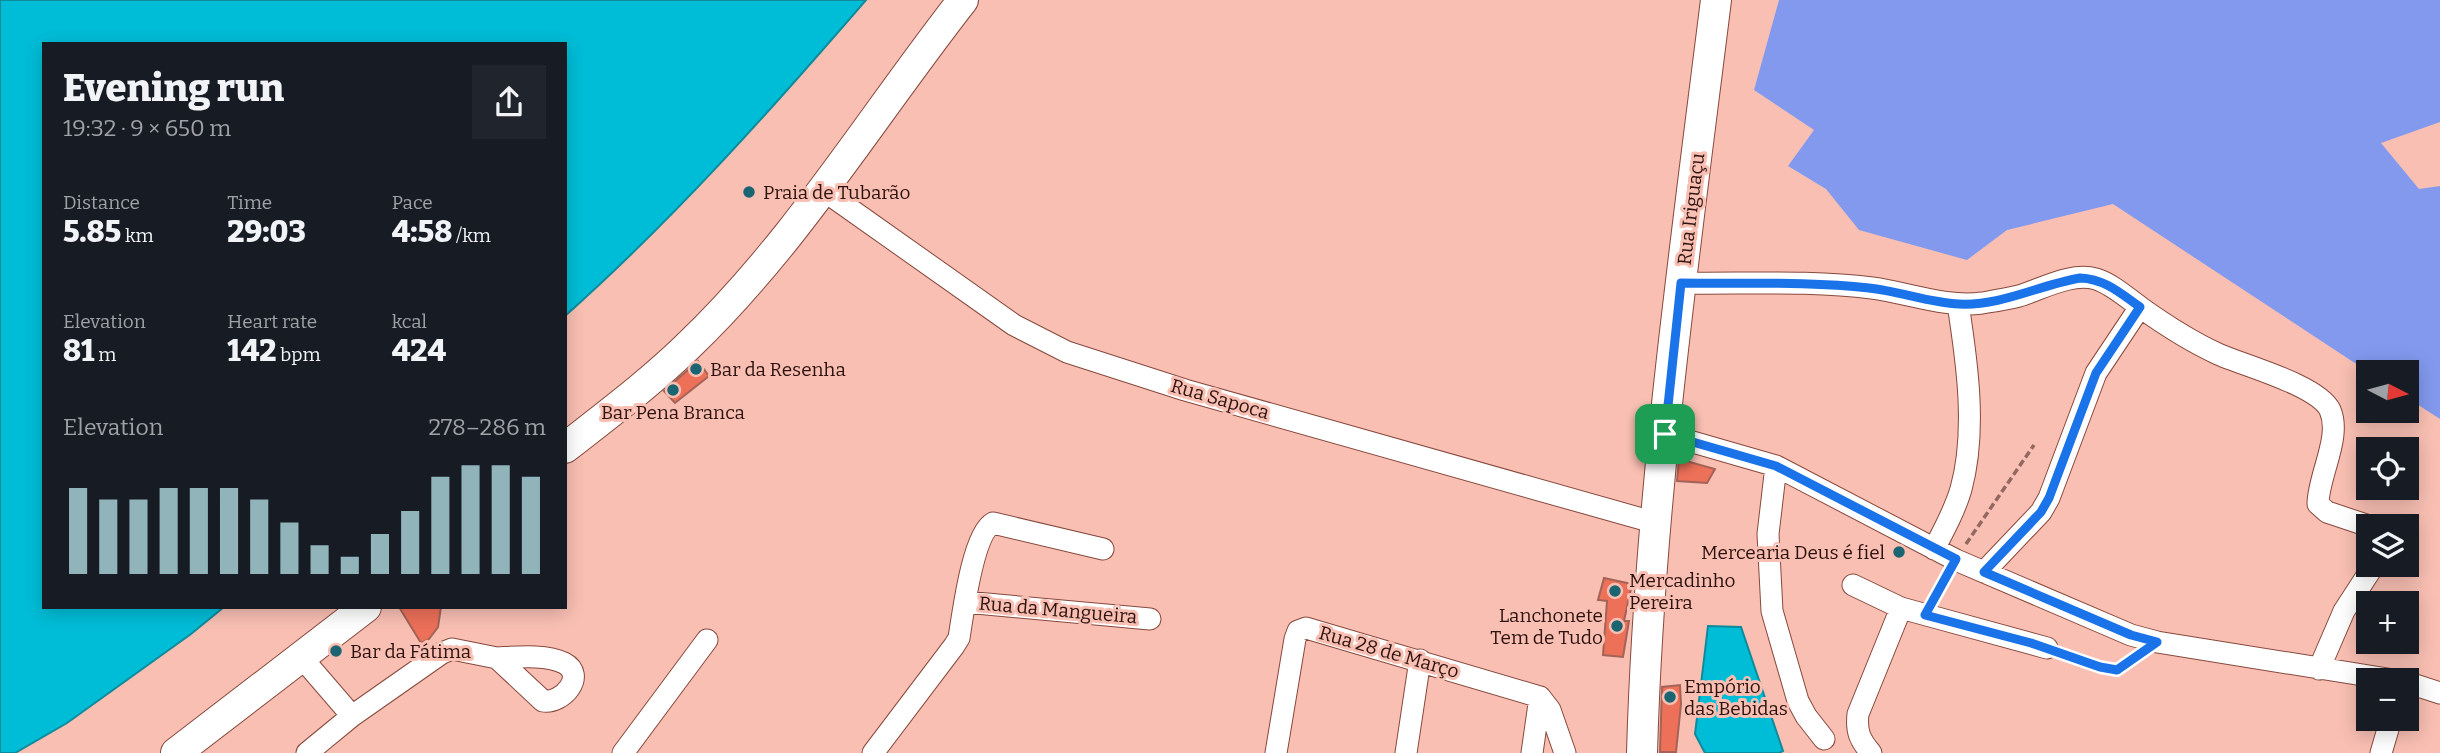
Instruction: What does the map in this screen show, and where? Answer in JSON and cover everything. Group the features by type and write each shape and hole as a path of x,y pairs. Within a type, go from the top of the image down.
{"main road":[{"path":"567,446 689,346 742,289 823,190 920,54 963,0"},
{"name":"Rua Iriguaçu","path":"1642,753 1644,666 1656,523 1681,283 1717,0"},
{"path":"176,753 364,609"}],"street":[{"name":"Rua Sapoca","path":"823,190 1014,325 1067,352 1185,390 1656,523"},
{"path":"1681,283 1842,285 1958,304 2017,296 2063,281 2095,279 2112,286 2194,342 2274,375 2307,391 2328,406 2332,414 2331,440 2318,504 2327,512 2356,522"},
{"path":"1934,549 1962,488 1968,437 1969,399 1958,304"},
{"path":"1984,572 2041,512 2049,498 2096,373 2140,307"},
{"path":"1665,434 1776,466 1934,549 2131,635 2157,642 2356,674"},
{"path":"1776,466 1768,534 1772,611 1798,701 1824,739"},
{"path":"873,753 959,638 979,541 987,526 993,523 1103,549"},
{"path":"2319,669 2344,611 2366,577"},
{"path":"1853,585 1901,608 2047,648"},
{"name":"Rua da Mangueira","path":"965,602 1150,619"},
{"path":"1871,753 1860,739 1856,728 1858,714 1901,608"},
{"name":"Rua 28 de Março","path":"1276,753 1295,639 1301,628 1420,660 1540,697"},
{"path":"623,753 708,640"},
{"path":"307,753 352,716 442,653 452,649 497,658"},
{"path":"303,658 352,716"},
{"path":"1406,753 1420,660"},
{"path":"2419,686 2440,693"},
{"path":"1532,753 1540,697"},
{"path":"1540,697 1550,710 1564,753"},
{"path":"2382,753 2388,731"}],"path":[{"path":"1925,615 1956,559 2034,445"},
{"path":"2047,648 2100,667 2117,670 2157,642"}],"shaded area":[{"path":"0,0 866,0 721,163 645,241 567,314 567,42 42,42 42,609 222,609 67,723 15,753 0,753"},
{"path":"1779,0 2440,0 2440,122 2381,143 2419,189 2440,186 2440,419 2419,405 2419,360 2356,360 2356,364 2113,204 2007,230 1967,260 1859,230 1826,189 1788,166 1814,130 1754,90"},
{"path":"1708,626 1741,627 1783,751 1705,753 1695,734"}],"building":[{"path":"698,361 709,376 675,403 664,391"},
{"path":"1679,459 1715,469 1707,483 1677,481"},
{"path":"1604,578 1632,584 1624,621 1629,621 1623,657 1603,655 1607,601 1598,600"},
{"path":"400,609 441,609 438,627 429,639 421,643"},
{"path":"1680,685 1681,704 1676,752 1660,752 1662,687"}],"place":[{"name":"Praia de Tubarão","path":"749,192"},
{"name":"Bar da Resenha","path":"696,369"},
{"name":"Bar Pena Branca","path":"673,390"},
{"name":"Mercearia Deus é fiel","path":"1899,552"},
{"name":"Mercadinho Pereira","path":"1615,591"},
{"name":"Lanchonete Tem de Tudo","path":"1617,626"},
{"name":"Bar da Fátima","path":"336,651"},
{"name":"Empório das Bebidas","path":"1670,697"}],"route":[{"path":"2080,278 2095,279 2112,286 2140,307 2096,373 2049,498 2041,512 1984,572 2131,635 2157,642 2117,670 2100,667 2031,643 1925,615 1956,559 1776,466 1665,434 1681,283 1842,285 1958,304 2017,296 2080,278"}]}
